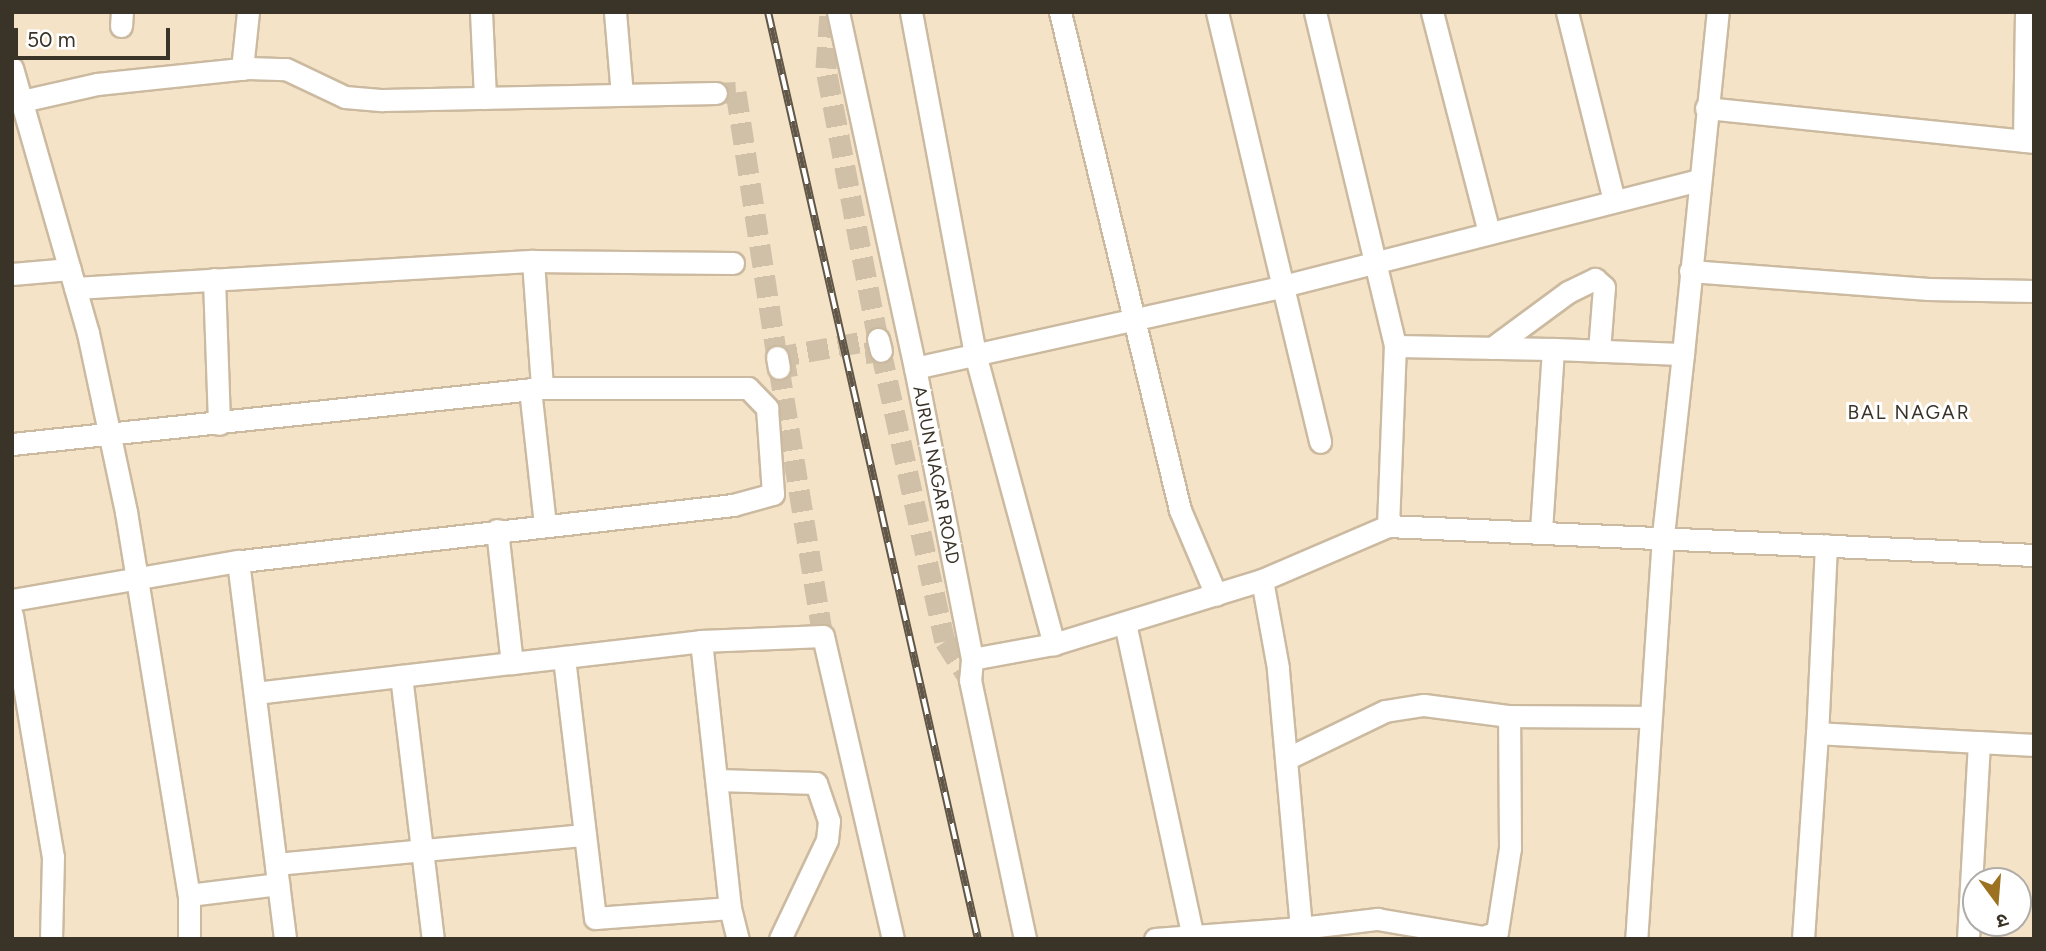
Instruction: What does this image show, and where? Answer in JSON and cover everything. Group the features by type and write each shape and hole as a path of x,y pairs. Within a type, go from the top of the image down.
{"street":[{"path":"242,69 248,12"},
{"path":"481,12 485,98"},
{"path":"615,12 622,95"},
{"name":"AJRUN NAGAR ROAD","path":"838,12 915,368 972,659 970,680 1025,939"},
{"path":"911,12 975,354 1054,644"},
{"path":"1060,12 1131,319 1180,510 1216,595"},
{"path":"1217,12 1279,286 1320,442"},
{"path":"1315,12 1395,346 1388,526"},
{"path":"1432,12 1489,233"},
{"path":"1567,12 1614,200"},
{"path":"1636,939 1662,536 1718,12"},
{"path":"1706,108 2029,142 2026,12"},
{"path":"12,68 73,279 110,436 137,577 189,895 190,939"},
{"path":"22,101 97,84 242,69 286,69 345,97 485,98 716,93"},
{"path":"915,368 1279,286 1376,259 1699,180"},
{"path":"12,274 73,279 214,279 533,261 733,263"},
{"path":"533,261 536,388 545,524"},
{"path":"1690,271 1928,289 2034,291"},
{"path":"214,279 219,424"},
{"path":"1492,348 1568,292 1595,279 1604,287 1599,351"},
{"path":"1395,346 1683,354"},
{"path":"1541,530 1553,349"},
{"path":"12,444 110,436 536,388 748,388 767,408 773,494 733,505 545,524 238,561 12,600"},
{"path":"972,659 1054,644 1216,595 1262,580 1388,526 1541,530 2034,555"},
{"path":"496,530 512,663"},
{"path":"1804,939 1826,545"},
{"path":"238,561 285,939"},
{"path":"1262,580 1278,668 1301,928"},
{"path":"12,615 22,760 53,857 51,939"},
{"path":"1125,623 1192,933"},
{"path":"255,693 701,641 823,636 893,939"},
{"path":"701,641 730,908 738,939"},
{"path":"564,657 595,928 730,908"},
{"path":"401,676 433,939"},
{"path":"1286,759 1385,711 1424,705 1509,716 1650,718"},
{"path":"1155,939 1192,933 1234,935 1377,919 1483,937 1498,935 1510,848 1509,716"},
{"path":"1817,733 2034,746"},
{"path":"1968,939 1979,742"},
{"path":"717,780 816,783 829,821 827,840 780,939"},
{"path":"189,895 277,874 422,849 585,835"}],"tunnel":[{"path":"716,93 736,92 777,357 878,339 826,68 830,12"},
{"path":"865,353 881,351 945,641 970,680"},
{"path":"796,365 779,368 823,636"}],"railway":[{"path":"768,12 978,939"}],"district":[{"name":"BAL NAGAR","path":"1909,413"}]}
